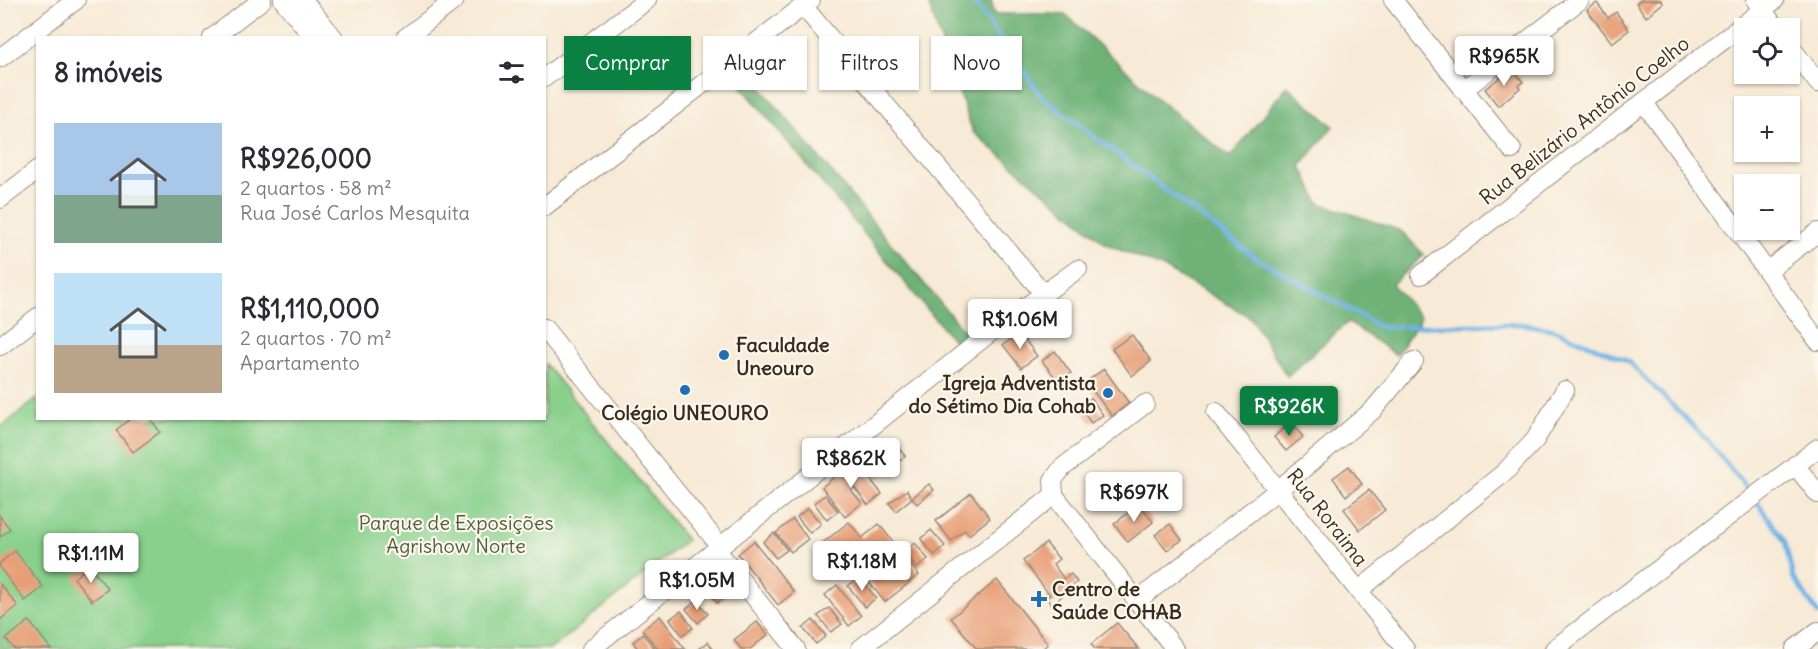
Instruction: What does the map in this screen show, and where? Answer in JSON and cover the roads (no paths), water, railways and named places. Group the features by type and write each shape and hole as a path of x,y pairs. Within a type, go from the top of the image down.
{"street":[{"path":"0,57 76,0"},
{"path":"215,36 262,0"},
{"path":"283,0 312,36"},
{"path":"303,0 331,36"},
{"path":"408,36 455,0"},
{"path":"546,76 647,0"},
{"path":"1463,90 1580,0"},
{"path":"1396,1 1463,90 1512,150"},
{"path":"546,205 807,3 1044,294"},
{"path":"1764,3 1771,18"},
{"name":"Rua Belizário Antônio Coelho","path":"1421,275 1644,103 1764,3"},
{"path":"1800,59 1818,82"},
{"path":"1644,103 1818,341"},
{"path":"0,199 36,172"},
{"path":"1767,271 1818,232"},
{"path":"591,649 982,339 1078,270"},
{"path":"0,346 36,319"},
{"path":"546,331 796,649"},
{"path":"1137,601 1278,490 1373,410 1414,361"},
{"path":"1358,591 1504,472 1535,440 1564,390"},
{"path":"1146,404 1062,468 1053,480 1054,495 1175,649"},
{"name":"Rua Roraima","path":"1216,412 1405,649"},
{"path":"1554,649 1818,448"},
{"path":"1795,465 1818,494"},
{"path":"860,649 1054,495"}],"waterway":[{"path":"973,0 1042,97 1256,258 1381,327 1522,324 1555,330 1628,361 1708,441 1752,495"},
{"path":"1757,502 1785,542 1793,577 1818,614"}],"place":[{"name":"Faculdade Uneouro","path":"724,355"},
{"name":"Colégio UNEOURO","path":"685,390"},
{"name":"Igreja Adventista do Sétimo Dia Cohab","path":"1108,393"},
{"name":"Centro de Saúde COHAB","path":"1039,599"}],"park label":[{"name":"Parque de Exposições Agrishow Norte","path":"456,534"}]}
